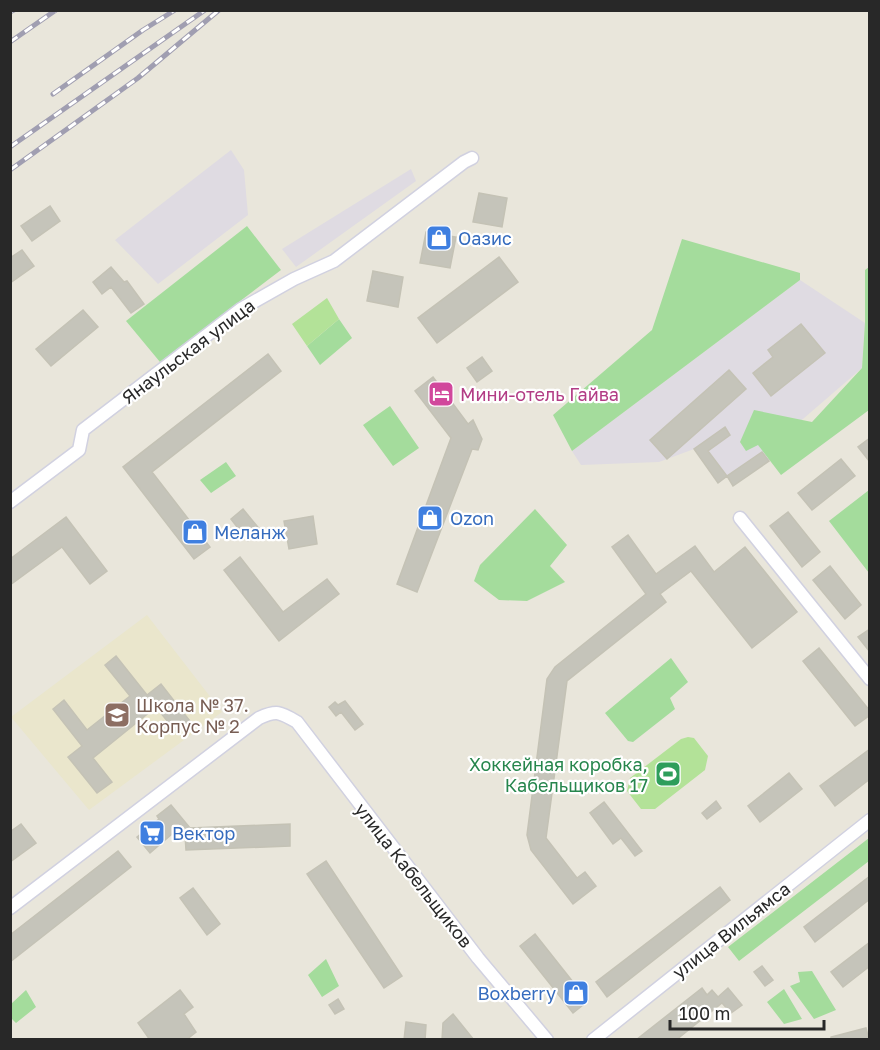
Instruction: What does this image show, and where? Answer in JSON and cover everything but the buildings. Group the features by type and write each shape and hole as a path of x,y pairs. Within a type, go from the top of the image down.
{"street":[{"name":"Янаульская улица","path":"10,502 79,450 83,430 242,309 294,279 334,261 472,158"},
{"path":"740,518 870,679"},
{"name":"улица Кабельщиков","path":"10,908 259,718 272,712 280,712 297,722 478,958 547,1040"},
{"name":"улица Вильямса","path":"593,1040 870,820"}],"shaded area":[{"path":"231,150 244,170 248,215 158,284 115,240"},
{"path":"411,169 416,181 296,267 282,249"},
{"path":"800,280 865,323 862,368 796,425 769,461 733,486 727,477 718,483 694,449 659,462 581,465 572,451"},
{"name":"Школа № 37. Корпус № 2","path":"147,615 222,712 89,810 11,717"}],"green space":[{"path":"247,226 281,270 160,362 126,321"},
{"path":"682,239 800,273 800,280 572,451 553,415 652,330"},
{"path":"869,267 869,410 781,475 758,445 746,451 740,442 754,410 812,422 862,368 865,270"},
{"path":"327,298 339,319 307,346 292,324"},
{"path":"339,319 352,338 320,365 307,346"},
{"path":"390,406 419,448 393,466 363,425"},
{"path":"226,462 236,476 211,493 200,480"},
{"path":"869,490 869,573 829,521"},
{"path":"535,509 567,545 550,566 565,582 527,601 499,600 474,581 480,565"},
{"path":"671,658 688,682 670,698 675,709 633,742 628,741 605,713"},
{"name":"Хоккейная коробка, Кабельщиков 17","path":"694,738 708,756 705,770 655,809 641,809 627,791 630,778 681,739"},
{"path":"869,838 869,861 739,961 728,947"},
{"path":"326,959 339,986 322,997 308,975"},
{"path":"812,971 836,1010 814,1019 790,986 800,982 798,972"},
{"path":"784,989 802,1019 784,1024 767,1002"},
{"path":"26,990 36,1007 16,1023 11,1018 11,1004"}],"railway":[{"path":"10,12 14,10"},
{"path":"10,42 56,10"},
{"path":"53,94 175,10"},
{"path":"10,147 205,10"},
{"path":"10,170 138,78 219,10"}],"place":[{"name":"Оазис","path":"439,238"},
{"name":"Мини-отель Гайва","path":"441,394"},
{"name":"Ozon","path":"430,518"},
{"name":"Меланж","path":"195,532"},
{"name":"Школа № 37. Корпус № 2","path":"117,715"},
{"name":"Хоккейная коробка, Кабельщиков 17","path":"668,774"},
{"name":"Вектор","path":"152,833"},
{"name":"Boxberry","path":"576,993"}]}
